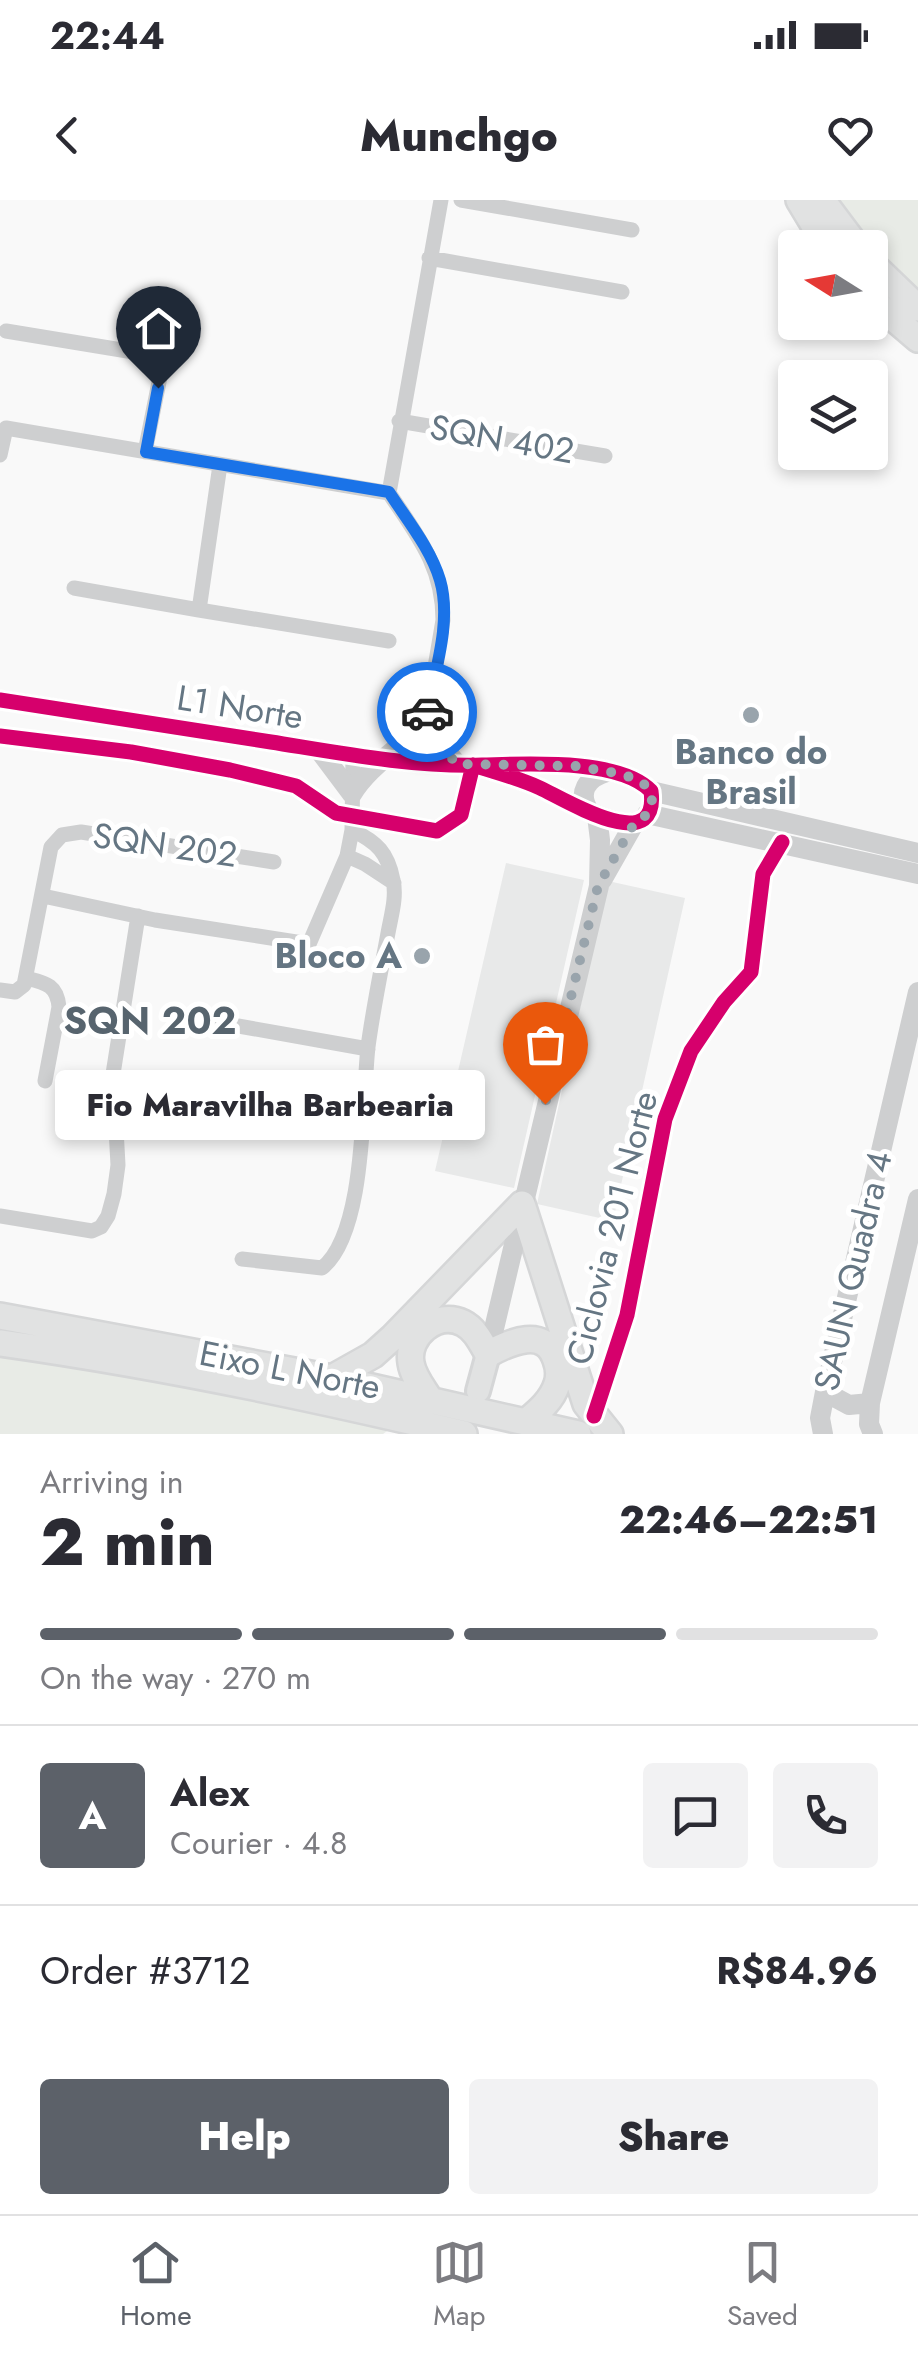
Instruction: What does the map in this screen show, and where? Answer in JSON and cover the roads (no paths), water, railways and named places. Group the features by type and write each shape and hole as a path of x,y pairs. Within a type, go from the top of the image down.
{"main road":[{"path":"799,200 817,230"},
{"path":"822,200 844,230"},
{"path":"888,279 918,308"},
{"path":"888,315 918,339"},
{"path":"332,1378 373,1355 393,1338 522,1204 582,1394 610,1434"},
{"name":"Eixo L Norte","path":"0,1316 430,1398 578,1434"},
{"path":"430,1398 416,1379 410,1356 422,1330 438,1321 455,1320 472,1329 488,1354"},
{"path":"478,1391 488,1354 505,1344 529,1338 546,1344 558,1365 557,1386 527,1422"},
{"name":"Eixo L Norte","path":"0,1342 112,1360 405,1428 464,1434"}],"street":[{"name":"SQN 402","path":"389,492 441,200"},
{"path":"462,200 632,230"},
{"path":"429,258 622,292"},
{"path":"146,452 170,322"},
{"path":"6,331 164,356"},
{"name":"SQN 402","path":"399,421 605,456"},
{"path":"0,455 6,428 389,492 424,546 440,578 443,597 443,620 419,761"},
{"path":"199,610 220,465"},
{"path":"74,588 389,641"},
{"name":"L1 Norte","path":"0,700 353,755 465,765 553,763 607,772"},
{"path":"318,750 352,794 366,774 426,719"},
{"path":"426,719 465,765"},
{"name":"SQN 202","path":"43,896 310,944 347,856 352,830 353,755"},
{"name":"L1 Norte","path":"465,765 516,778 593,813"},
{"path":"488,1354 598,886 600,840 593,813 583,800 584,790 593,778 607,772 642,782 652,801 598,886"},
{"path":"650,791 918,854"},
{"path":"593,813 609,821 641,818 782,842 918,874"},
{"path":"242,1258 322,1268 338,1249 352,1200 366,1113 368,1049 394,883 385,853 372,840 352,830"},
{"name":"SQN 202","path":"26,978 51,847 62,835 70,832 176,844 274,862"},
{"path":"347,856 394,883"},
{"path":"0,1216 79,1231 100,1227 108,1216 118,1164 113,1074 138,916"},
{"path":"0,990 14,992 26,978 46,983 58,995 45,1082"},
{"name":"SAUN Quadra 4","path":"823,1434 820,1418 825,1392 915,1024 918,992"},
{"path":"216,1022 368,1049"},
{"name":"SAUN Quadra 4","path":"874,1434 869,1424 870,1403 918,1199"},
{"path":"825,1392 850,1405 870,1403"}],"place":[{"name":"Banco do Brasil","path":"751,715"},
{"name":"Bloco A","path":"422,956"},
{"name":"Fio Maravilha Barbearia","path":"545,1104"}],"district":[{"name":"SQN 202","path":"150,1020"}]}
